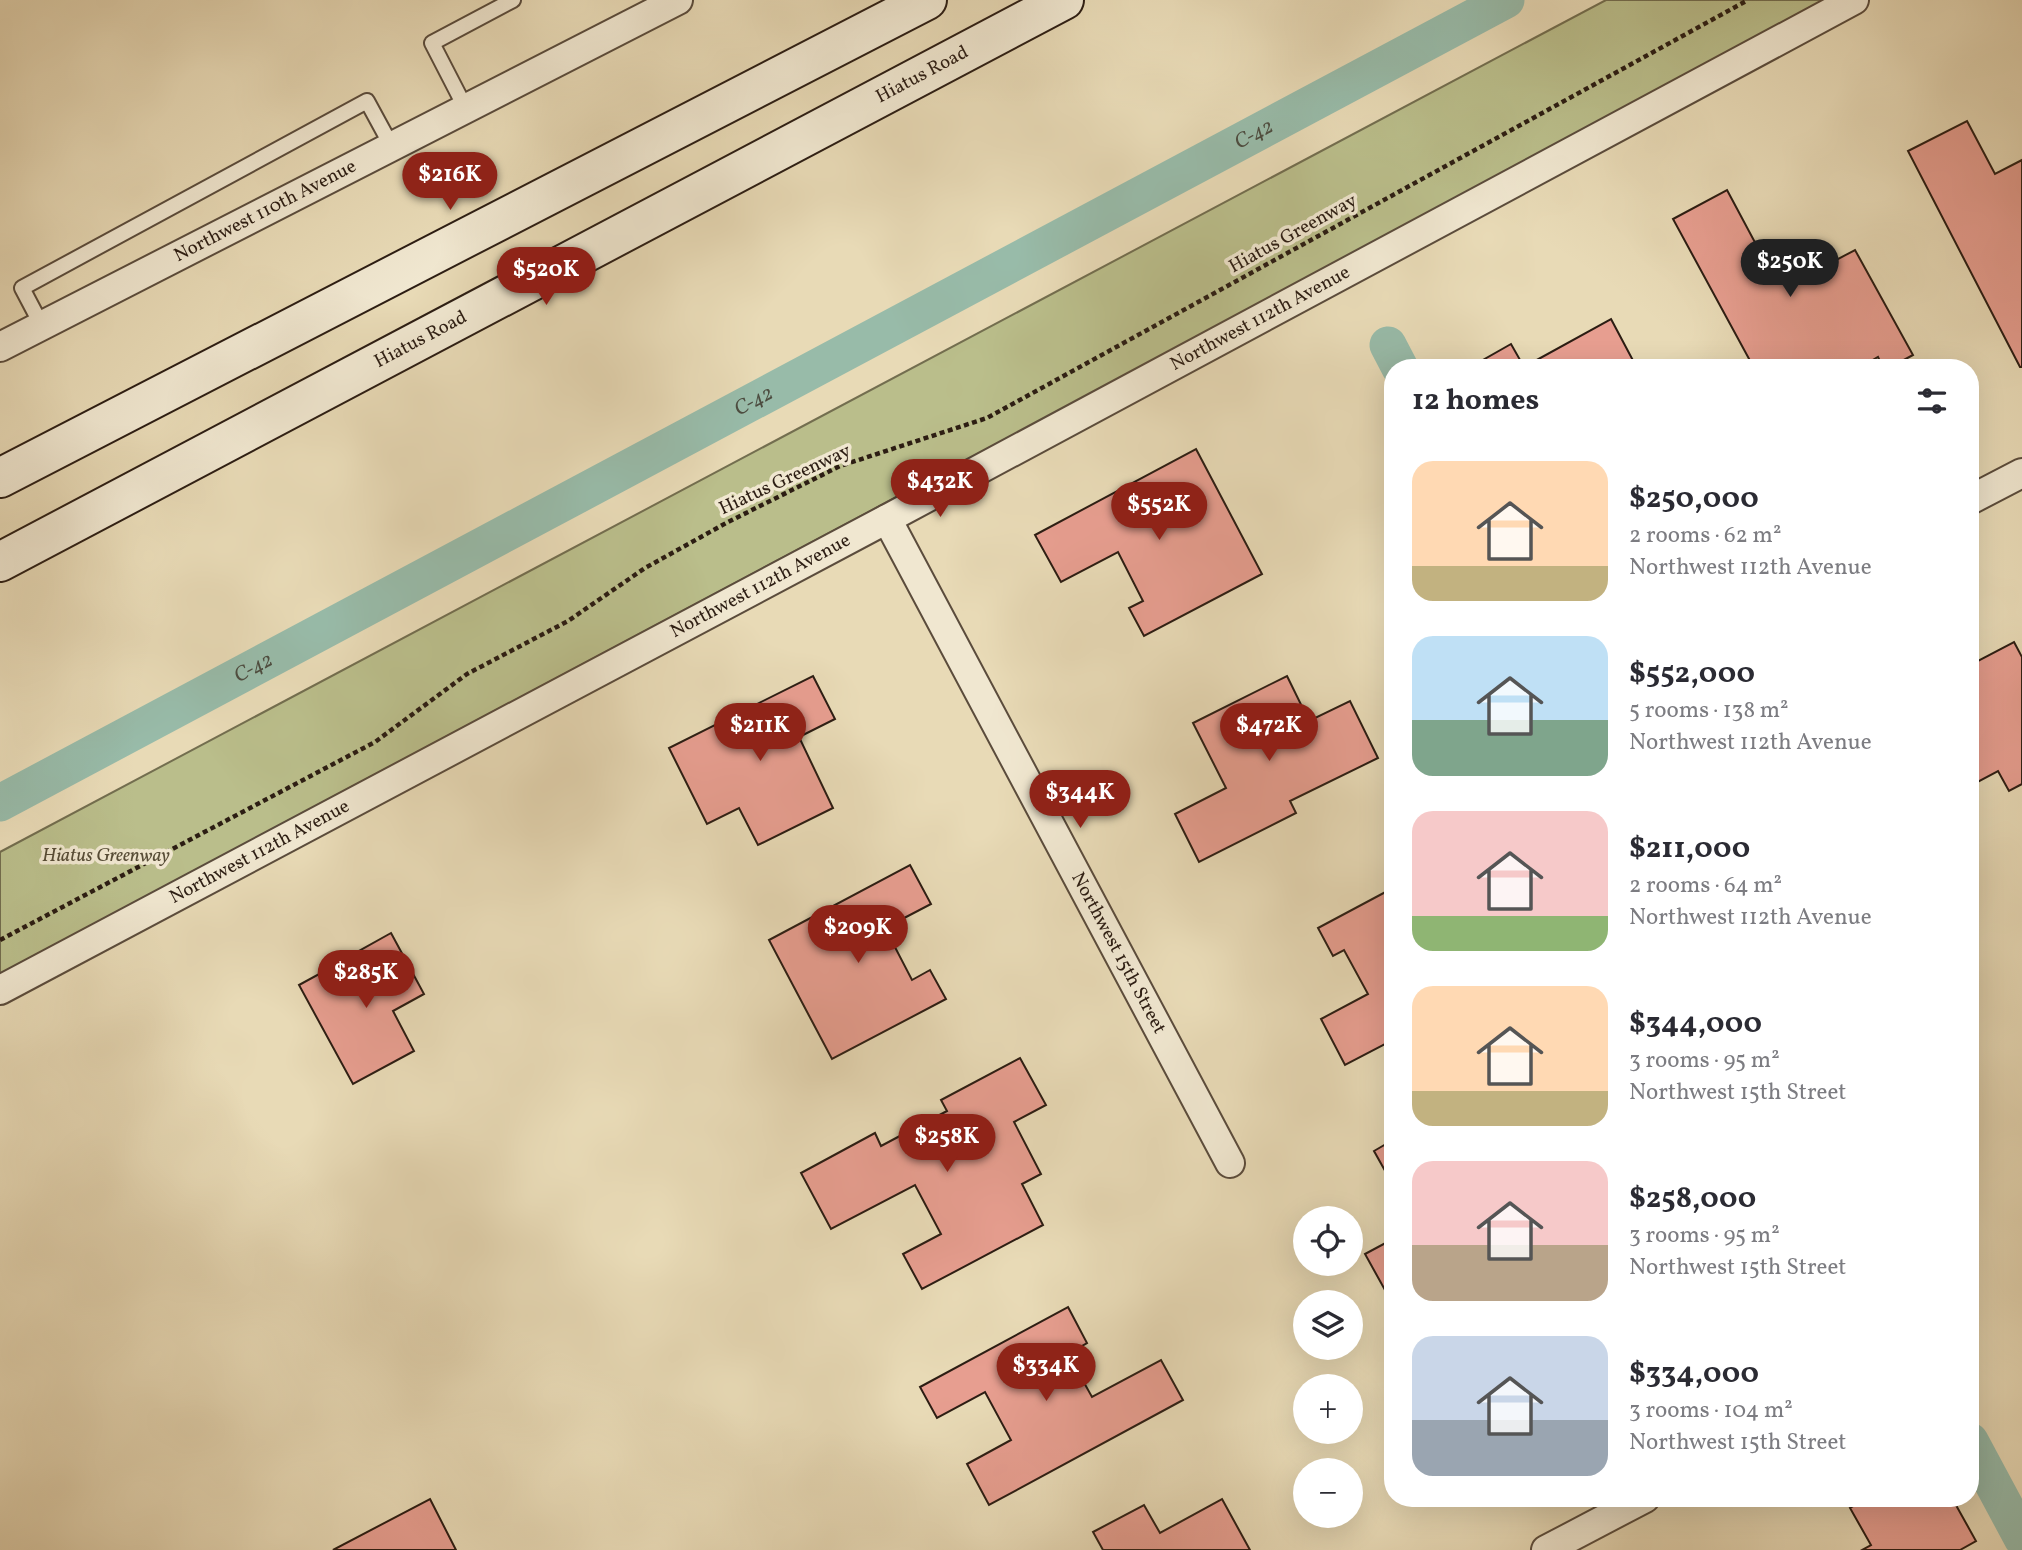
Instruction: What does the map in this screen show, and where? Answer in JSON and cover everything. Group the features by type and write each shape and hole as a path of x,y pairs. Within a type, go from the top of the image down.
{"main road":[{"path":"0,478 927,0"},
{"name":"Hiatus Road","path":"0,562 1063,0"}],"street":[{"name":"Northwest 110th Avenue","path":"0,347 678,0"},
{"name":"Northwest 112th Avenue","path":"0,990 887,519 1854,0"},
{"path":"1979,496 2022,474"},
{"name":"Northwest 15th Street","path":"887,519 1230,1163"},
{"path":"1546,1550 1628,1507"}],"lane":[{"path":"466,109 432,43 513,0"},
{"path":"42,326 22,288 367,101 392,147"}],"path":[{"name":"Hiatus Greenway","path":"0,940 374,742 467,674 568,621 645,568 728,522 840,466 987,418 1748,0"}],"green space":[{"name":"Hiatus Greenway","path":"1606,0 1831,0 0,974 0,852"}],"building":[{"path":"1967,121 1995,174 2022,160 2022,367 1908,151"},
{"path":"1727,190 1766,263 1779,256 1793,283 1855,250 1913,355 1906,359 1749,359 1673,219"},
{"path":"1611,319 1632,359 1538,359"},
{"path":"1511,344 1519,359 1485,359"},
{"path":"1196,449 1262,574 1144,636 1129,608 1143,601 1118,552 1061,582 1035,535"},
{"path":"2014,642 2022,657 2022,784 2009,791 1998,771 1979,781 1979,660"},
{"path":"813,676 835,719 799,737 833,808 758,845 739,808 707,824 669,748"},
{"path":"1287,676 1309,721 1350,701 1378,758 1290,801 1296,813 1199,862 1175,814 1226,788 1193,723"},
{"path":"910,865 931,904 885,928 912,980 930,970 946,999 832,1059 769,940"},
{"path":"1384,893 1384,1045 1345,1065 1321,1019 1368,994 1344,950 1333,956 1318,928"},
{"path":"391,933 424,994 393,1011 414,1051 353,1084 299,985 330,968 342,989 371,973 359,951"},
{"path":"1020,1058 1046,1105 1014,1122 1041,1174 1022,1184 1043,1225 922,1289 903,1254 941,1234 915,1185 831,1229 801,1173 875,1133 881,1146 947,1111 941,1100"},
{"path":"1384,1145 1384,1169 1374,1151"},
{"path":"1384,1244 1384,1288 1365,1254"},
{"path":"1068,1307 1087,1343 1068,1354 1092,1397 1161,1360 1183,1400 989,1505 967,1464 1011,1440 985,1392 937,1418 920,1387"},
{"path":"430,1499 456,1550 333,1550"},
{"path":"1222,1499 1250,1550 1103,1550 1093,1532 1144,1505 1160,1533"},
{"path":"1957,1507 1976,1541 1960,1550 1862,1550 1871,1545 1850,1508"}],"waterway":[{"name":"C-42","path":"0,803 1506,0"},
{"path":"1388,345 1395,359"},
{"path":"1979,1458 2022,1538"}]}
